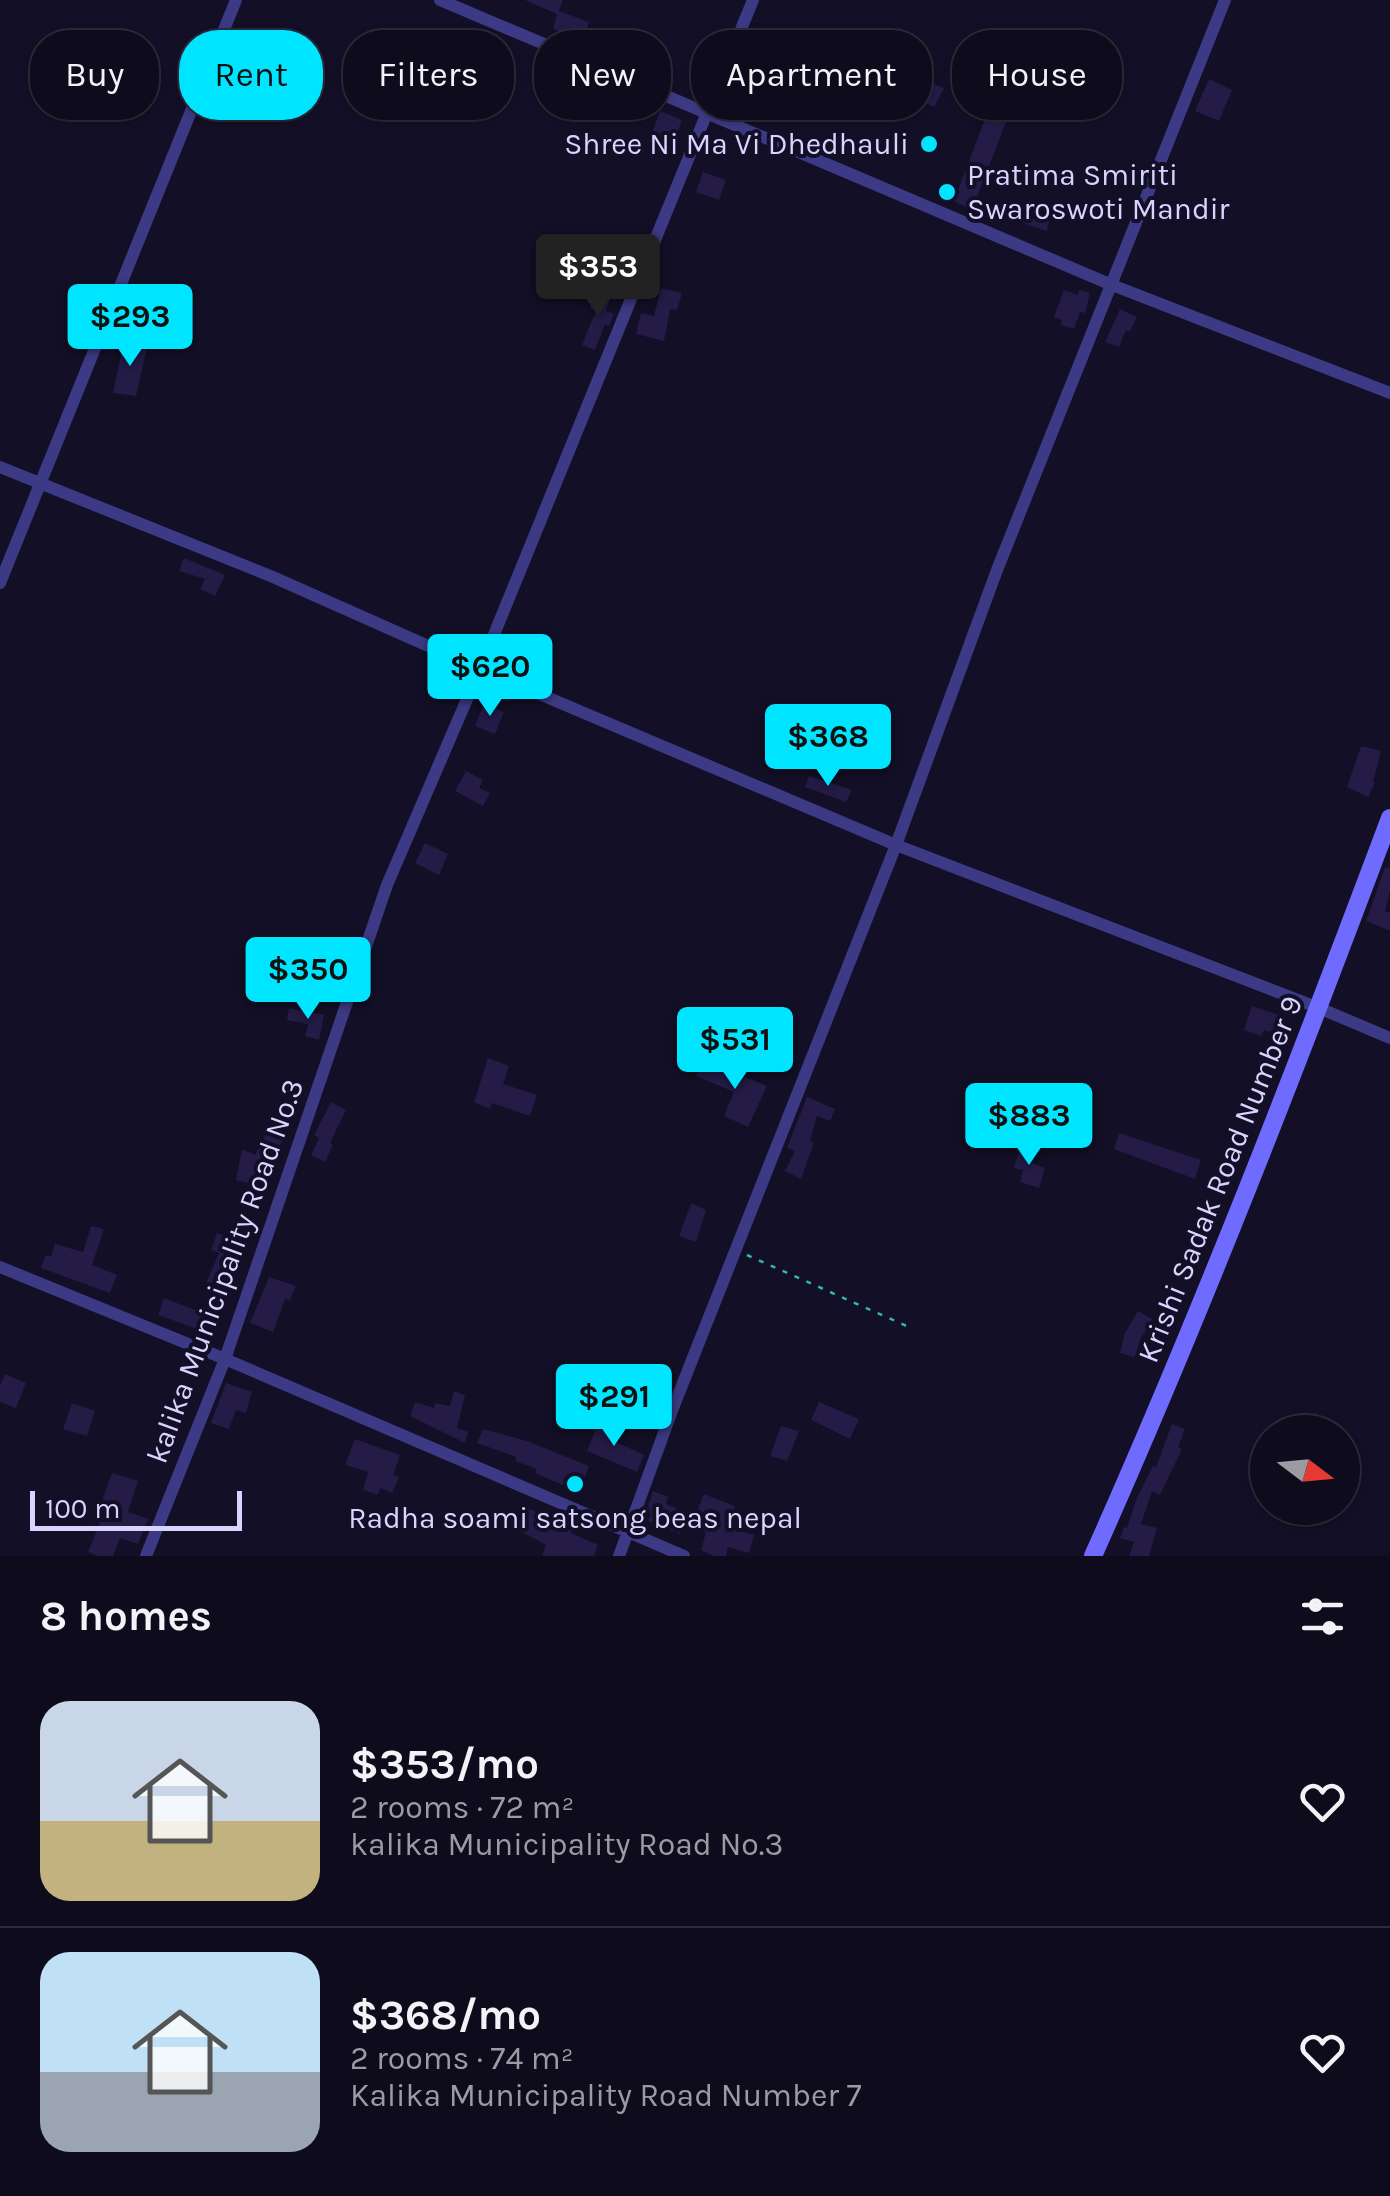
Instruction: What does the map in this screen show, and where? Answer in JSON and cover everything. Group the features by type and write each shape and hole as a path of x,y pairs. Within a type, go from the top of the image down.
{"street":[{"path":"0,583 236,0"},
{"path":"440,0 691,109"},
{"name":"kalika Municipality Road No.3","path":"741,30 753,0"},
{"path":"619,1556 673,1408 896,845 997,570 1225,0"},
{"name":"kalika Municipality Road No.3","path":"146,1556 225,1358 386,885 480,669 704,120"},
{"path":"718,120 1112,285 1390,393"},
{"path":"0,467 273,577 896,845 1390,1038"},
{"name":"Krishi Sadak Road Number 9","path":"1093,1556 1167,1385 1319,1008 1390,818"},
{"path":"0,1267 225,1358 684,1556"}],"path":[{"path":"736,1250 911,1328"}],"building":[{"path":"525,0 563,0 559,11 589,22 587,28 594,30 553,29 557,14"},
{"path":"1209,79 1232,90 1219,121 1195,111"},
{"path":"932,83 944,88 932,106"},
{"path":"671,116 682,120 670,152 648,144 657,120 671,120"},
{"path":"985,120 1006,122 972,210 940,195 945,185 958,190"},
{"path":"703,172 726,180 719,200 696,192"},
{"path":"1016,207 1050,215 1047,231 1013,220"},
{"path":"661,288 682,293 677,310 670,309 664,341 636,334 641,313 654,316"},
{"path":"598,289 612,295 606,311 614,314 609,326 605,324 595,350 582,345 596,310 590,308"},
{"path":"1064,290 1078,295 1079,290 1090,293 1085,313 1080,312 1074,329 1061,325 1062,320 1054,317"},
{"path":"1120,309 1137,317 1119,347 1105,342"},
{"path":"124,340 147,347 136,396 113,393"},
{"path":"184,558 225,575 215,596 200,589 205,579 179,571"},
{"path":"484,704 504,712 495,734 475,726"},
{"path":"1361,746 1381,751 1368,797 1347,787"},
{"path":"466,771 483,780 479,788 490,793 483,806 455,791"},
{"path":"809,776 852,790 846,802 805,787"},
{"path":"425,843 448,854 439,875 415,863"},
{"path":"1385,867 1390,868 1385,911 1390,913 1390,931 1366,921"},
{"path":"1252,1006 1279,1015 1274,1033 1264,1030 1261,1036 1244,1030"},
{"path":"289,1008 324,1015 319,1040 305,1036 308,1024 287,1020"},
{"path":"488,1058 509,1066 503,1084 537,1095 530,1116 492,1103 490,1109 474,1102"},
{"path":"703,1060 767,1086 748,1127 724,1116 734,1092 696,1076"},
{"path":"807,1097 835,1109 830,1121 817,1116 810,1141 814,1143 801,1179 785,1171 795,1151 787,1148"},
{"path":"331,1102 346,1110 325,1162 311,1155 319,1138 314,1135"},
{"path":"267,1133 283,1140 278,1150 275,1148 269,1165 258,1162 253,1184 236,1180 242,1149 255,1155"},
{"path":"1119,1133 1201,1160 1195,1179 1114,1149"},
{"path":"1020,1148 1036,1152 1032,1163 1045,1168 1039,1188 1020,1182 1023,1170 1014,1168"},
{"path":"691,1203 706,1210 696,1242 679,1236"},
{"path":"91,1226 104,1229 92,1265 117,1275 110,1293 41,1268 46,1255 51,1257 55,1244 83,1252"},
{"path":"217,1233 235,1240 225,1268 234,1272 214,1335 158,1315 164,1298 203,1313 213,1286 206,1283 219,1253 211,1250"},
{"path":"269,1277 296,1286 290,1300 285,1299 273,1332 250,1323"},
{"path":"1138,1311 1152,1319 1135,1357 1120,1353 1125,1333"},
{"path":"5,1374 26,1383 16,1408 0,1402"},
{"path":"226,1383 252,1392 246,1413 236,1410 229,1429 211,1423"},
{"path":"454,1391 465,1395 457,1428 468,1432 465,1443 410,1416 415,1402 434,1408 435,1403 450,1406"},
{"path":"819,1402 859,1419 850,1439 811,1420"},
{"path":"72,1403 95,1411 87,1436 63,1429"},
{"path":"599,1422 616,1430 612,1440 644,1455 637,1472 587,1451"},
{"path":"1172,1424 1185,1429 1178,1447 1182,1449 1160,1495 1152,1491 1141,1524 1157,1528 1149,1556 1129,1556 1134,1542 1120,1538 1153,1466 1156,1467"},
{"path":"781,1426 799,1431 787,1461 770,1456"},
{"path":"483,1429 527,1441 589,1466 579,1492 535,1473 537,1469 515,1461 516,1457 477,1443"},
{"path":"355,1439 400,1455 393,1475 399,1477 392,1493 380,1488 378,1495 363,1490 368,1472 345,1465"},
{"path":"112,1473 138,1481 128,1512 148,1519 138,1544 120,1538 113,1556 97,1556 88,1552 100,1523 95,1521"},
{"path":"653,1491 668,1497 666,1504 695,1516 704,1494 735,1506 734,1510 745,1514 740,1531 754,1535 749,1553 728,1547 726,1556 714,1556 701,1550 706,1532 684,1525 680,1534 648,1521 651,1514 646,1512"},
{"path":"529,1509 575,1523 571,1533 598,1545 594,1556 542,1556 546,1545 520,1531"}],"place":[{"name":"Shree Ni Ma Vi Dhedhauli","path":"929,144"},
{"name":"Pratima Smiriti Swaroswoti Mandir","path":"947,192"},
{"name":"Radha soami satsong beas nepal","path":"575,1484"}]}
